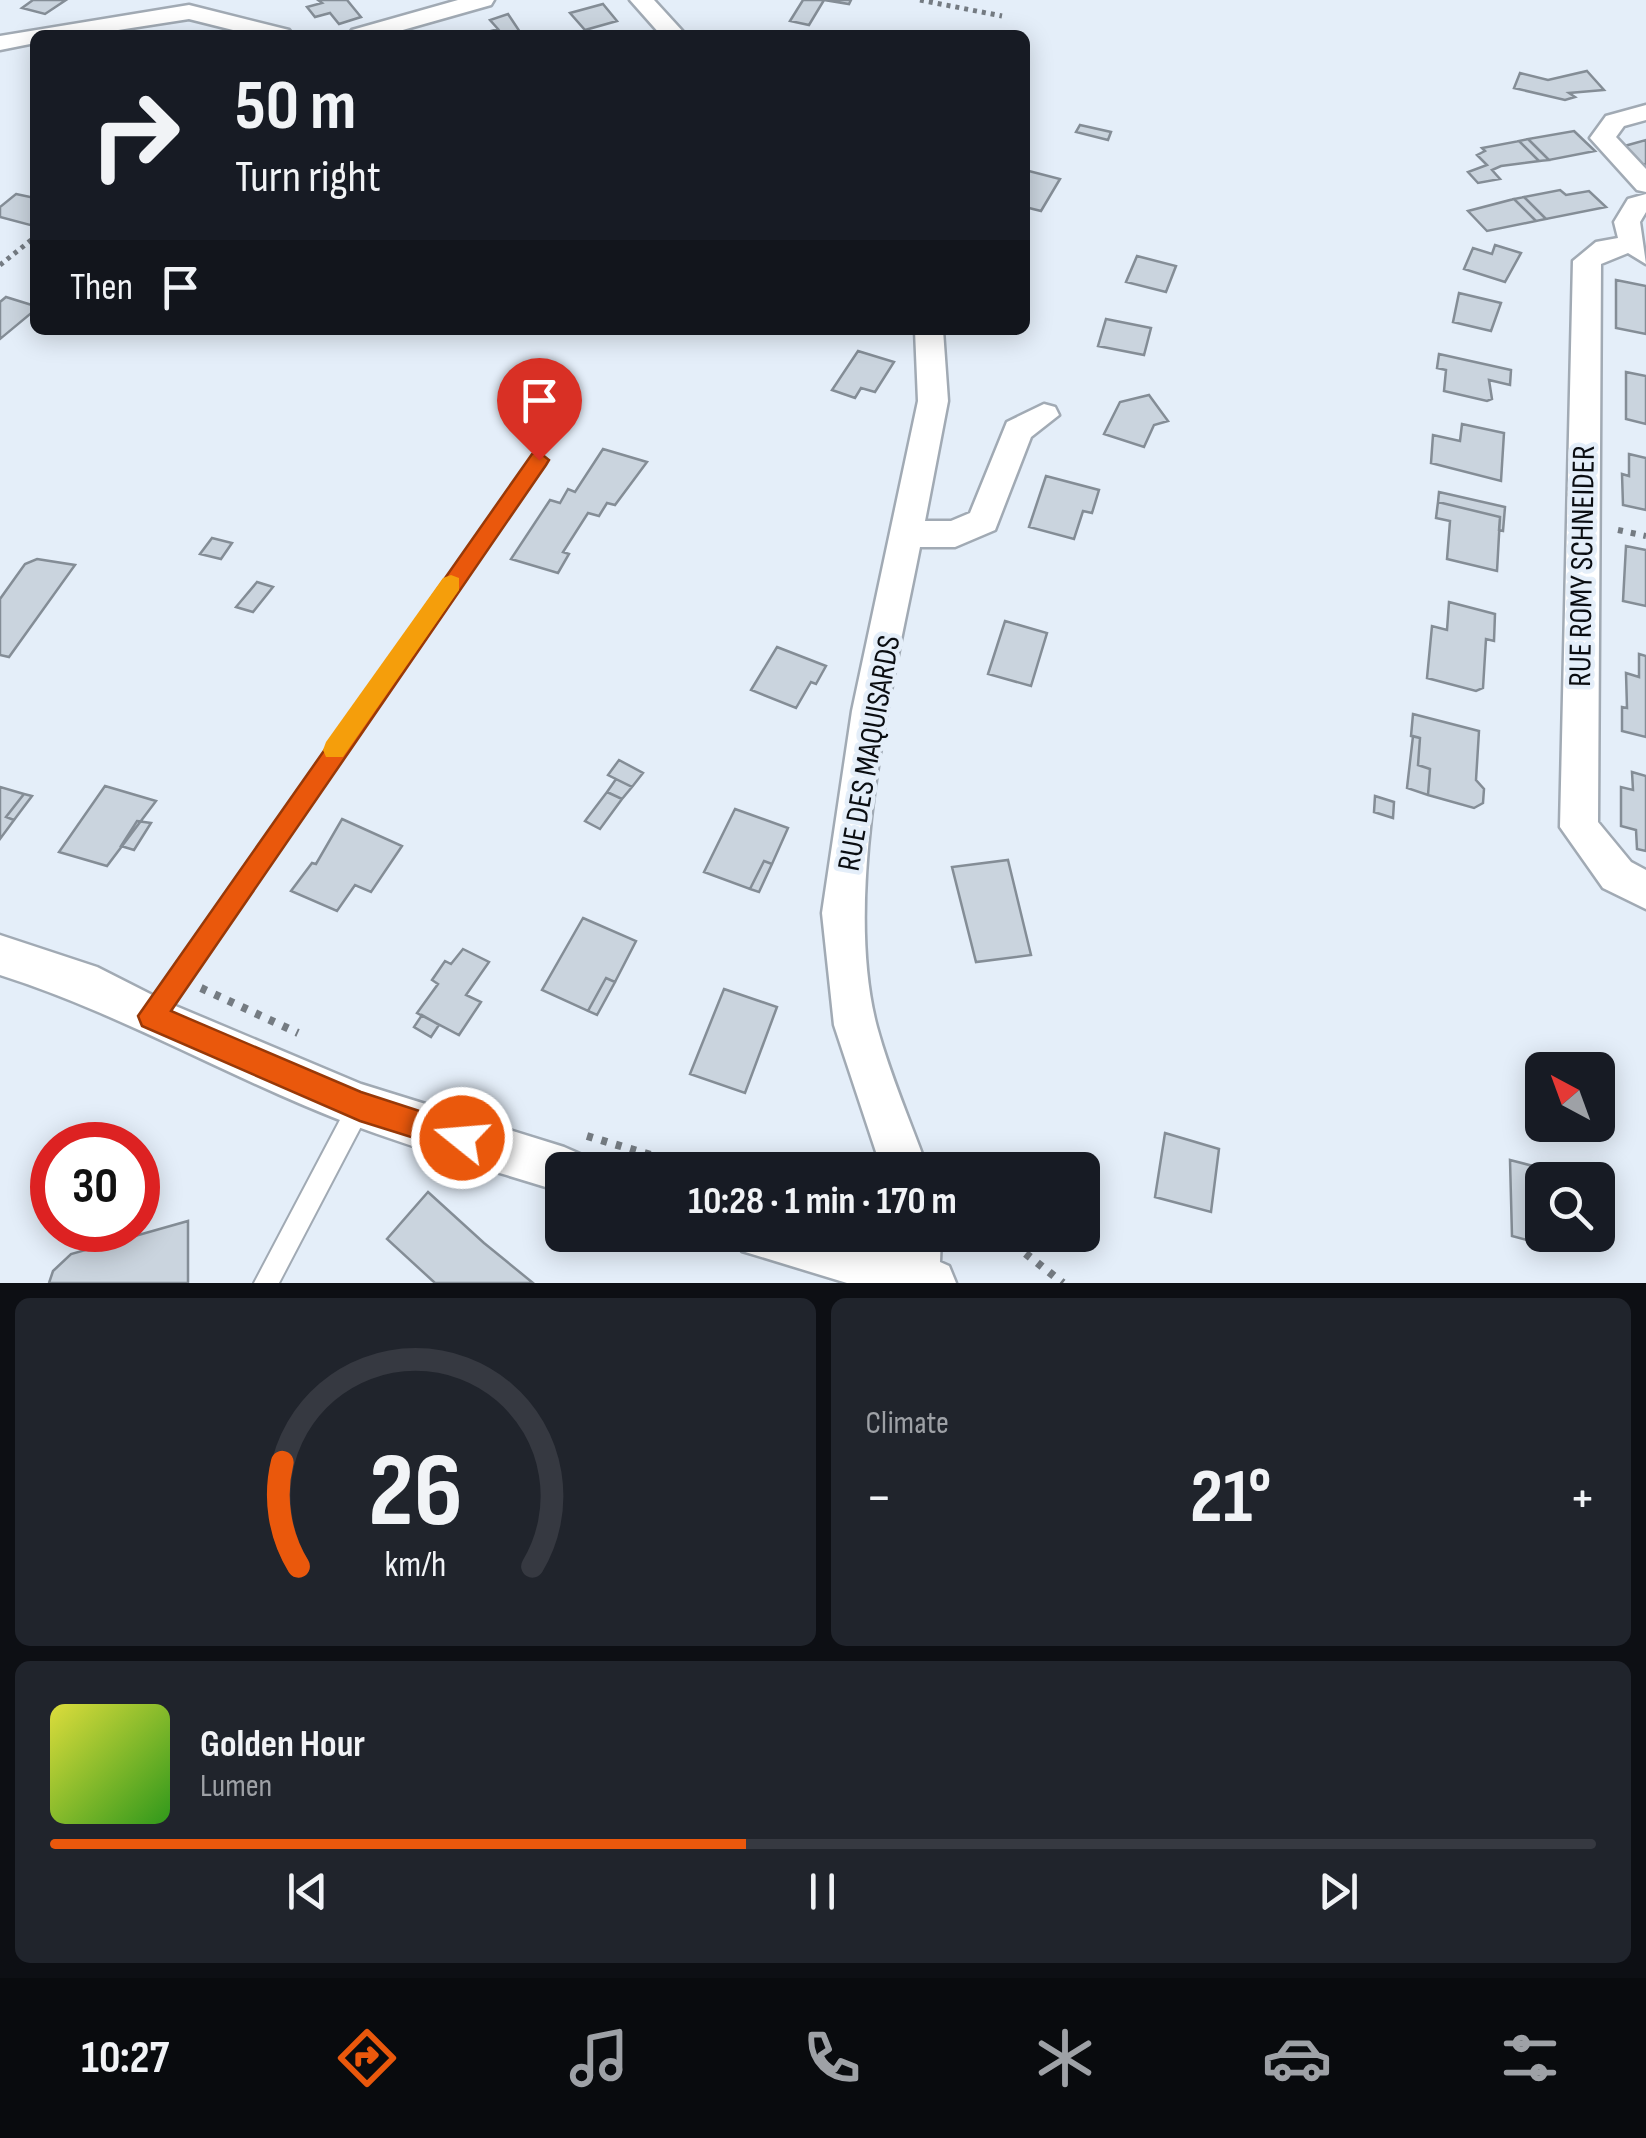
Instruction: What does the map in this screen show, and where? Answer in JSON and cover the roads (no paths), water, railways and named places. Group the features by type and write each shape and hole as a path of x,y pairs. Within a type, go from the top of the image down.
{"street":[{"path":"378,30 483,0"},
{"path":"640,0 669,30"},
{"path":"62,30 153,7 189,12 239,30"},
{"path":"0,42 30,37"},
{"path":"1646,112 1615,121 1603,138 1646,184"},
{"path":"1640,249 1627,222 1637,205 1646,202"},
{"name":"RUE ROMY SCHNEIDER","path":"1640,249 1606,248 1588,261 1579,826 1617,876 1646,891"},
{"name":"RUE DES MAQUISARDS","path":"899,1152 855,1025 842,912 870,711 933,401 929,335"},
{"path":"909,534 955,534 983,521 1018,430 1044,416"},
{"path":"0,956 82,980 152,1016 360,1106 567,1151"},
{"path":"808,1252 922,1265"}],"lane":[{"path":"152,1016 539,460"},
{"path":"266,1283 360,1106"}]}
